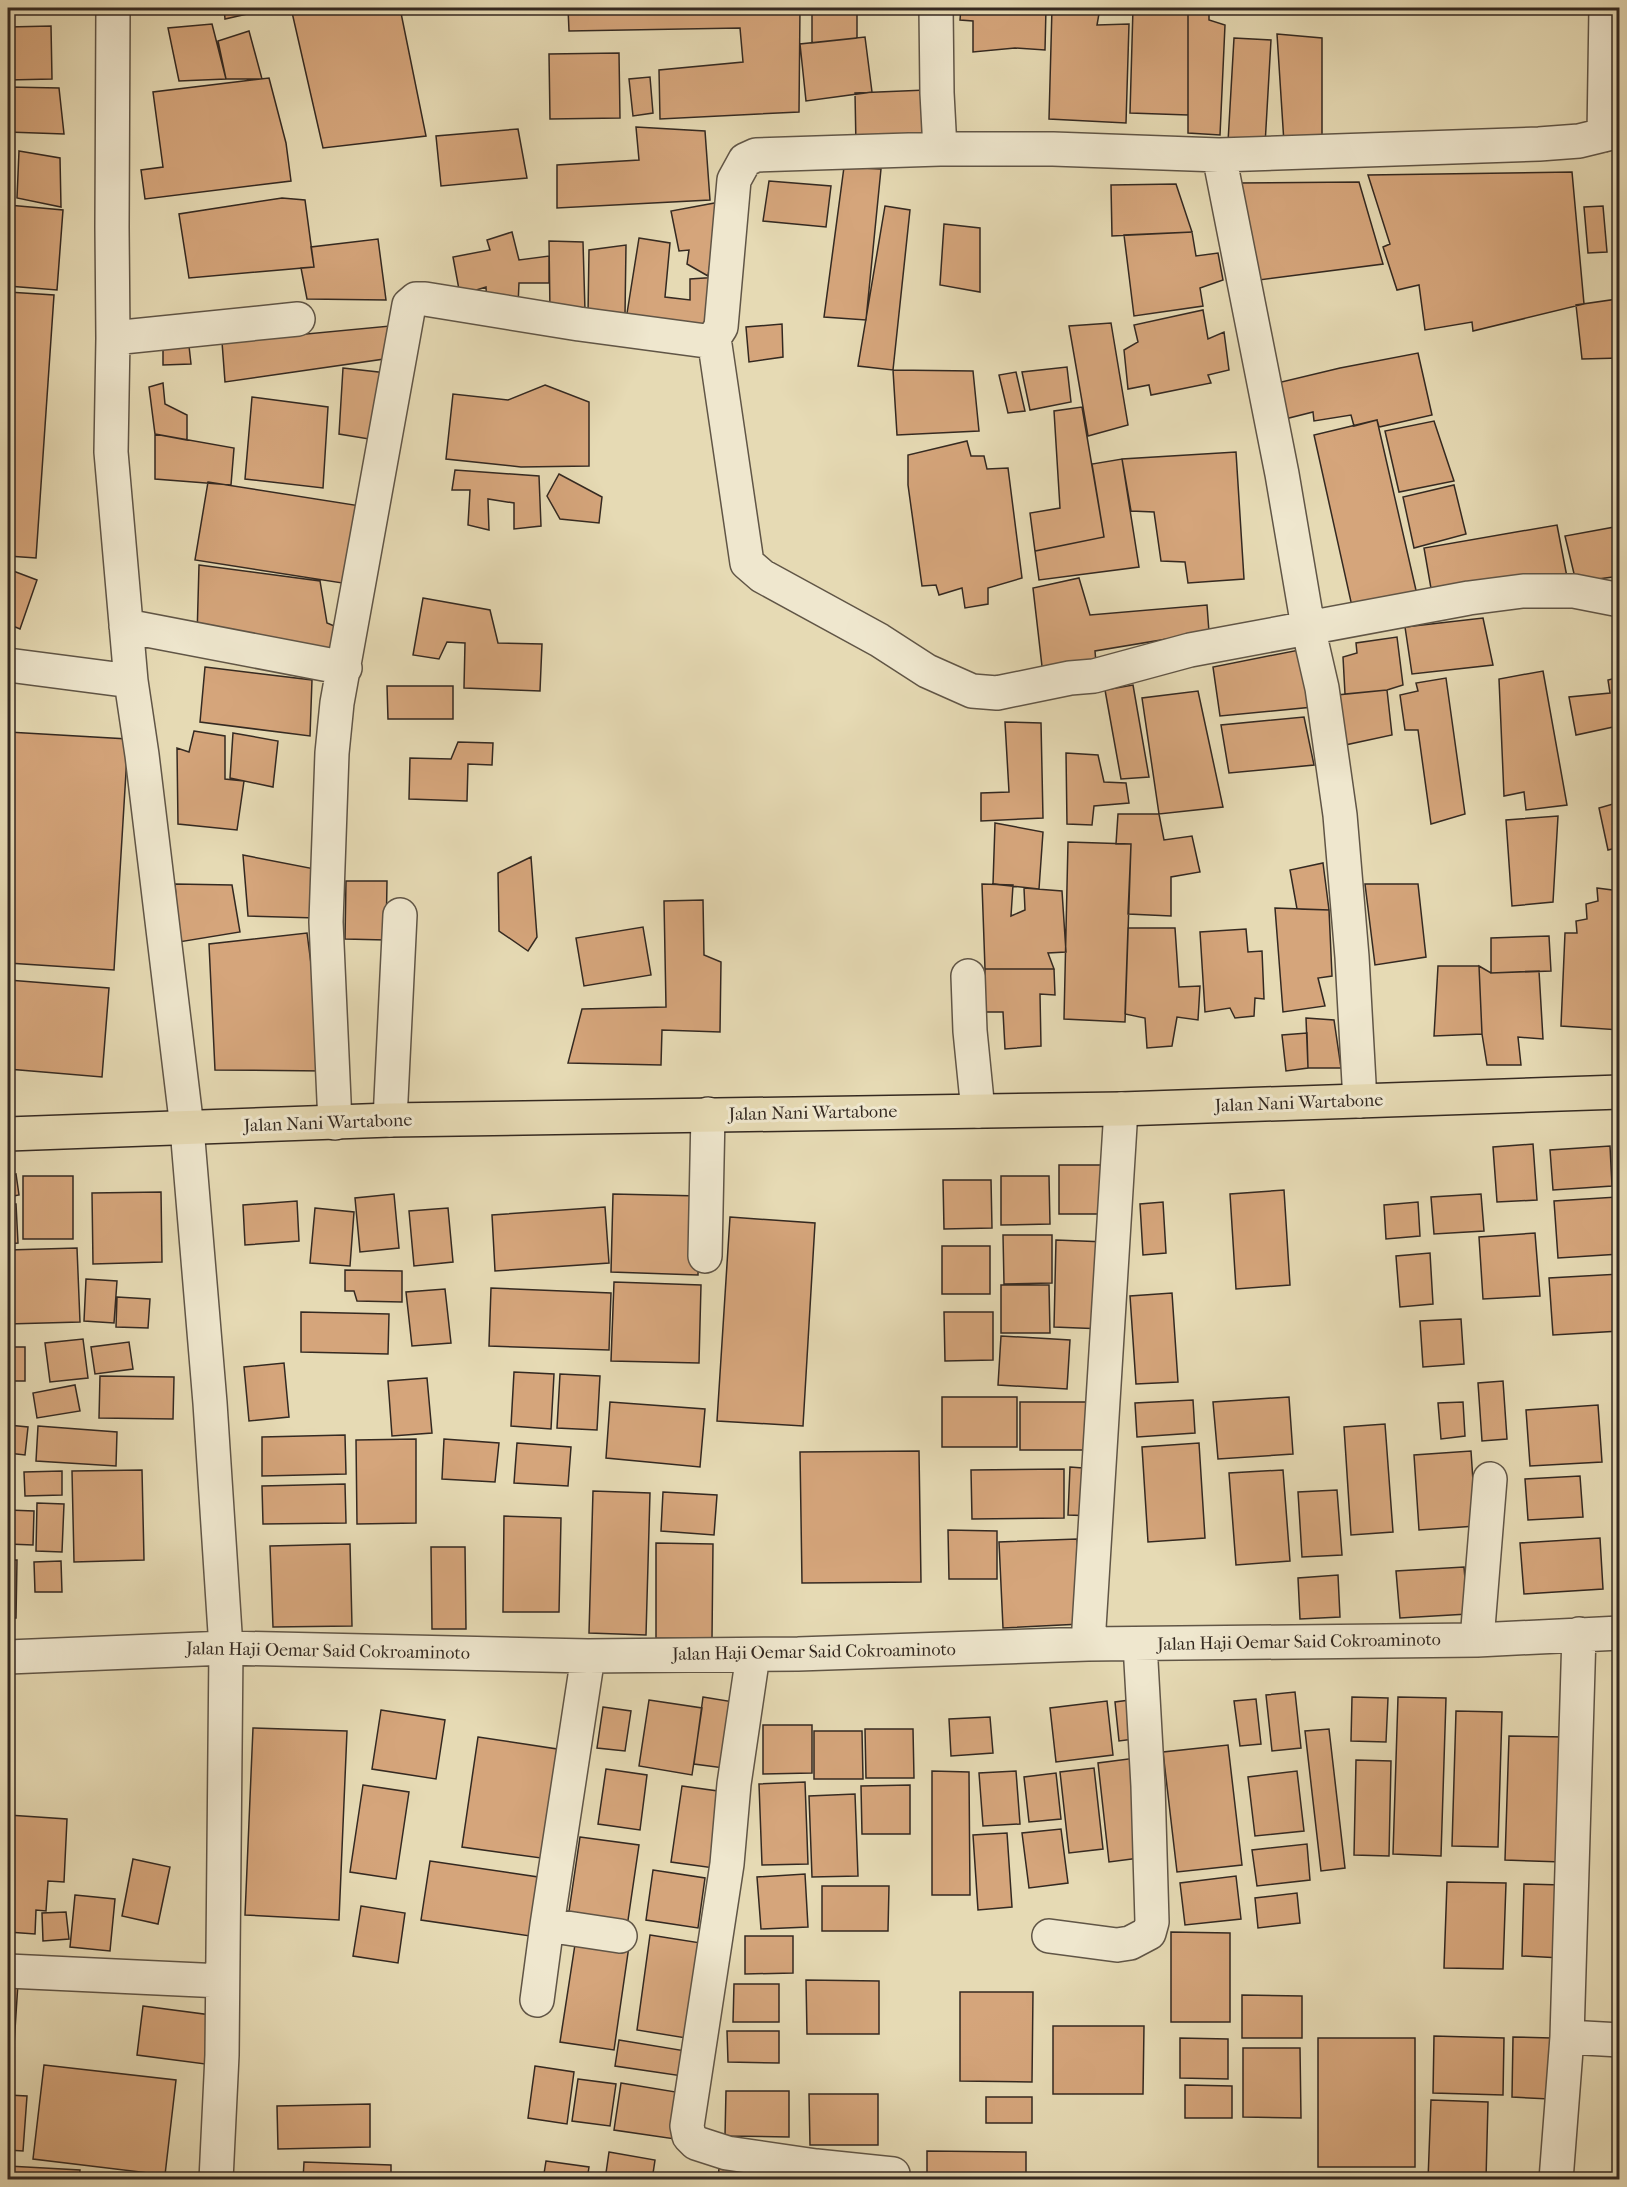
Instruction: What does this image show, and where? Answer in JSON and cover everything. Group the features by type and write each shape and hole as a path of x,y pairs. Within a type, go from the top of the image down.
{"main road":[{"name":"Jalan Nani Wartabone","path":"8,1134 390,1120 1121,1109 1620,1092"}],"street":[{"path":"113,8 111,452 131,681 187,1128 210,1403 226,1648 222,2055 216,2180"},
{"path":"936,8 940,149"},
{"path":"335,1123 326,911 332,753 338,703 406,315 412,302 416,299 425,299 690,340 706,341 714,338 721,327 734,180 745,160 756,155 940,149 1073,149 1219,155 1539,144 1579,141 1612,133 1606,8"},
{"path":"1219,155 1282,474 1308,627 1322,688 1340,815 1352,957 1360,1101"},
{"path":"113,338 298,319"},
{"path":"714,338 747,563 762,576 879,640 927,671 972,691 997,693 1070,678 1094,676 1190,650 1468,598 1523,591 1574,591 1620,600"},
{"path":"126,626 345,668"},
{"path":"8,665 131,681"},
{"path":"390,1120 400,915"},
{"path":"968,976 970,1031 978,1111"},
{"path":"1088,1644 1121,1109"},
{"path":"705,1256 708,1114"},
{"path":"1477,1640 1490,1479"},
{"name":"Jalan Haji Oemar Said Cokroaminoto","path":"8,1657 226,1648 588,1656 753,1655 1088,1644 1477,1640 1620,1633"},
{"path":"1556,2180 1567,2037 1579,1634"},
{"path":"1049,1936 1117,1945 1130,1943 1149,1933 1152,1922 1140,1644"},
{"path":"753,1655 734,1784 727,1864 687,2126 689,2136 696,2143 727,2153 893,2174"},
{"path":"537,2000 588,1656"},
{"path":"547,1925 620,1936"},
{"path":"8,1971 222,1981"},
{"path":"1567,2037 1620,2040"}],"building":[{"path":"224,8 273,8 225,19"},
{"path":"291,8 400,8 426,136 323,148"},
{"path":"568,8 800,8 799,112 660,119 659,70 743,62 740,28 569,31"},
{"path":"812,8 857,8 857,38 812,43"},
{"path":"961,8 1046,8 1045,50 1015,48 973,52 973,21 960,20"},
{"path":"1052,8 1100,8 1097,25 1129,24 1126,123 1049,119"},
{"path":"1133,8 1188,10 1188,115 1130,113"},
{"path":"1188,8 1209,8 1209,20 1225,25 1220,135 1188,133"},
{"path":"212,24 226,79 179,81 168,28"},
{"path":"51,26 52,79 8,80 8,27"},
{"path":"249,31 262,79 226,79 218,41"},
{"path":"1277,34 1322,38 1322,144 1284,143"},
{"path":"865,37 872,92 806,101 800,44"},
{"path":"1234,38 1271,40 1265,145 1228,142"},
{"path":"619,53 620,118 550,119 549,54"},
{"path":"650,77 653,113 633,116 629,79"},
{"path":"269,78 286,143 291,181 145,199 141,170 163,167 153,92"},
{"path":"8,87 59,88 64,134 8,132"},
{"path":"926,90 926,143 856,146 855,93"},
{"path":"636,127 705,131 710,200 557,208 557,165 639,160"},
{"path":"518,129 527,178 441,186 436,136"},
{"path":"19,151 60,158 61,207 17,198"},
{"path":"844,167 881,169 866,320 824,317"},
{"path":"1572,172 1584,304 1473,331 1472,322 1425,330 1419,285 1397,290 1383,247 1390,244 1368,175"},
{"path":"769,181 831,186 826,227 763,221"},
{"path":"1359,182 1383,264 1259,280 1238,183"},
{"path":"1176,184 1192,232 1112,236 1111,185"},
{"path":"282,198 305,200 314,267 189,278 179,214"},
{"path":"720,202 708,276 687,264 689,250 679,251 671,211"},
{"path":"8,205 63,210 57,290 8,286"},
{"path":"885,206 910,210 893,370 858,366"},
{"path":"1603,206 1607,252 1588,253 1584,207"},
{"path":"944,224 980,228 980,292 940,285"},
{"path":"512,232 519,260 549,256 549,283 519,283 518,305 487,306 486,287 460,295 453,257 490,250 487,240"},
{"path":"1192,232 1196,256 1218,253 1223,280 1200,288 1203,306 1134,316 1124,235"},
{"path":"639,238 670,243 665,297 690,300 690,279 719,277 711,333 625,326"},
{"path":"1620,238 1620,358 1582,359 1576,305 1617,299 1613,239"},
{"path":"378,239 386,300 307,299 301,268 314,267 311,247"},
{"path":"549,241 583,242 585,311 550,312"},
{"path":"626,245 625,315 588,315 589,250"},
{"path":"8,292 54,295 36,558 8,556"},
{"path":"1203,310 1208,339 1224,332 1229,370 1208,375 1211,383 1151,395 1149,385 1128,389 1124,350 1138,342 1134,325"},
{"path":"1111,323 1128,425 1088,436 1069,326"},
{"path":"782,324 783,357 749,362 746,327"},
{"path":"390,326 391,358 225,382 222,342"},
{"path":"163,336 188,337 191,364 163,365"},
{"path":"1418,353 1432,415 1379,427 1377,420 1354,426 1351,415 1314,421 1313,412 1281,420 1273,384"},
{"path":"1067,367 1071,402 1030,410 1022,372"},
{"path":"343,368 387,373 375,440 339,434"},
{"path":"893,370 973,371 979,431 897,435"},
{"path":"1016,372 1025,411 1008,413 999,375"},
{"path":"163,383 165,404 187,415 187,440 155,434 149,387"},
{"path":"545,385 589,402 589,466 521,467 446,459 453,394 508,400"},
{"path":"252,397 328,407 323,488 245,479"},
{"path":"1082,407 1104,537 1035,551 1030,513 1060,508 1054,411"},
{"path":"1377,420 1418,599 1353,611 1314,435"},
{"path":"1434,421 1454,481 1399,492 1385,431"},
{"path":"155,434 234,448 231,485 155,479"},
{"path":"967,441 971,456 984,456 987,469 1008,468 1022,578 988,588 988,604 965,608 962,588 939,595 936,585 922,586 908,485 908,455"},
{"path":"1236,452 1244,579 1188,583 1185,562 1161,561 1154,512 1131,511 1122,459"},
{"path":"1122,459 1139,567 1039,580 1035,551 1104,537 1092,464"},
{"path":"455,470 539,476 541,526 514,529 514,503 488,499 489,530 468,525 470,490 452,490"},
{"path":"559,474 602,497 599,523 560,519 547,496"},
{"path":"208,482 367,507 355,585 195,560"},
{"path":"1454,485 1466,534 1414,548 1403,497"},
{"path":"1557,525 1567,577 1433,600 1424,548"},
{"path":"1620,526 1620,576 1576,582 1565,536"},
{"path":"199,565 320,581 327,623 346,631 342,661 197,637"},
{"path":"8,569 37,580 20,629 8,624"},
{"path":"1079,578 1090,615 1207,605 1209,632 1095,651 1096,663 1043,675 1033,588"},
{"path":"423,598 490,610 498,643 542,644 540,691 464,688 465,643 447,642 439,659 413,655"},
{"path":"1483,618 1493,665 1412,674 1405,627"},
{"path":"1397,637 1403,685 1387,690 1345,694 1343,657 1357,653 1356,643"},
{"path":"1299,650 1313,707 1220,716 1213,667"},
{"path":"205,667 312,680 310,736 200,722"},
{"path":"1543,671 1567,805 1526,810 1524,792 1504,796 1499,679"},
{"path":"1620,677 1620,743 1618,726 1576,735 1569,697 1610,693 1608,680"},
{"path":"1446,678 1465,814 1431,824 1418,730 1405,730 1400,695 1418,691 1416,683"},
{"path":"1133,685 1149,777 1121,779 1105,690"},
{"path":"387,686 453,686 453,719 388,719"},
{"path":"1387,690 1392,735 1345,745 1337,695"},
{"path":"1198,691 1223,807 1159,814 1142,698"},
{"path":"1304,717 1314,765 1229,773 1221,725"},
{"path":"1005,722 1041,723 1043,818 981,821 981,793 1009,792"},
{"path":"194,731 225,736 225,779 244,781 237,830 178,824 177,748 189,752"},
{"path":"8,732 128,739 114,970 8,963"},
{"path":"233,733 278,741 273,787 230,778"},
{"path":"458,742 493,743 492,765 468,764 467,801 409,799 410,758 451,759"},
{"path":"1066,753 1098,755 1104,782 1126,783 1129,803 1094,806 1092,825 1067,824"},
{"path":"1620,802 1620,847 1608,850 1599,808"},
{"path":"1118,814 1159,814 1164,840 1192,836 1200,872 1171,877 1171,916 1128,914 1131,844 1116,844"},
{"path":"1558,816 1553,902 1512,906 1506,820"},
{"path":"995,823 1043,832 1039,889 993,884"},
{"path":"1068,842 1131,844 1125,1022 1064,1019"},
{"path":"243,855 320,870 317,918 248,916"},
{"path":"531,857 537,937 528,951 499,931 498,873"},
{"path":"1323,863 1329,910 1297,909 1290,870"},
{"path":"346,881 387,881 386,940 345,939"},
{"path":"175,884 232,885 240,932 179,942"},
{"path":"982,884 1013,885 1011,916 1025,910 1024,888 1062,891 1066,952 1048,953 1054,969 985,969"},
{"path":"1365,884 1418,884 1426,957 1375,965"},
{"path":"1597,888 1620,891 1620,1030 1561,1026 1565,933 1577,933 1576,921 1587,919 1586,904 1598,901"},
{"path":"703,900 704,955 721,962 720,1032 662,1030 661,1065 568,1063 582,1009 666,1007 664,901"},
{"path":"1275,908 1329,910 1332,976 1318,978 1325,1006 1283,1012"},
{"path":"643,927 651,975 584,986 576,938"},
{"path":"1128,928 1175,928 1179,987 1200,986 1198,1020 1177,1017 1172,1046 1147,1048 1145,1018 1125,1014"},
{"path":"1246,929 1248,952 1262,951 1264,999 1255,998 1254,1016 1235,1018 1230,1008 1205,1012 1200,932"},
{"path":"307,933 325,1071 215,1070 209,944"},
{"path":"1549,936 1551,971 1491,973 1491,938"},
{"path":"1438,966 1479,966 1482,1034 1434,1036"},
{"path":"1479,966 1491,973 1539,971 1543,1039 1518,1037 1521,1065 1487,1065 1482,1034"},
{"path":"985,969 1054,969 1055,995 1040,994 1041,1046 1005,1049 1003,1012 983,1012"},
{"path":"8,980 109,988 102,1077 8,1069"},
{"path":"1306,1018 1334,1020 1341,1068 1308,1068"},
{"path":"1307,1033 1308,1068 1286,1071 1282,1035"},
{"path":"1533,1144 1537,1200 1497,1202 1493,1147"},
{"path":"1610,1146 1612,1186 1553,1190 1550,1150"},
{"path":"1059,1165 1107,1165 1107,1214 1059,1214"},
{"path":"16,1174 19,1195 8,1197 8,1176"},
{"path":"23,1176 73,1176 73,1239 23,1239"},
{"path":"1001,1176 1049,1176 1050,1224 1001,1225"},
{"path":"943,1180 991,1180 992,1228 944,1229"},
{"path":"1284,1190 1290,1285 1236,1289 1230,1194"},
{"path":"161,1192 162,1262 93,1264 92,1193"},
{"path":"394,1194 399,1248 360,1252 355,1198"},
{"path":"613,1194 700,1196 698,1275 611,1272"},
{"path":"1481,1194 1484,1231 1434,1234 1431,1197"},
{"path":"1617,1197 1620,1254 1558,1258 1554,1201"},
{"path":"297,1201 299,1241 245,1245 243,1205"},
{"path":"1163,1202 1166,1253 1143,1255 1140,1204"},
{"path":"1418,1202 1420,1236 1386,1239 1384,1205"},
{"path":"8,1204 16,1204 18,1243 8,1244"},
{"path":"605,1207 609,1263 495,1271 492,1215"},
{"path":"315,1208 354,1212 350,1266 310,1263"},
{"path":"448,1208 453,1262 414,1266 409,1211"},
{"path":"730,1217 815,1223 803,1426 717,1421"},
{"path":"1535,1233 1540,1296 1483,1299 1479,1237"},
{"path":"1003,1235 1052,1235 1052,1283 1004,1284"},
{"path":"1056,1240 1106,1242 1104,1329 1054,1327"},
{"path":"942,1246 990,1246 990,1294 942,1294"},
{"path":"77,1248 80,1322 8,1324 8,1250"},
{"path":"1430,1253 1433,1304 1400,1307 1396,1256"},
{"path":"345,1270 402,1271 402,1302 357,1301 354,1291 345,1291"},
{"path":"1620,1274 1620,1331 1553,1335 1549,1278"},
{"path":"86,1279 117,1281 114,1323 84,1321"},
{"path":"614,1282 701,1285 699,1363 611,1361"},
{"path":"1001,1285 1049,1285 1050,1333 1001,1333"},
{"path":"491,1288 611,1293 609,1350 489,1346"},
{"path":"445,1289 451,1343 412,1346 406,1292"},
{"path":"1172,1293 1178,1382 1136,1384 1130,1296"},
{"path":"117,1297 150,1299 148,1328 116,1327"},
{"path":"301,1312 389,1314 388,1354 301,1352"},
{"path":"944,1312 993,1312 993,1360 945,1361"},
{"path":"1461,1319 1464,1364 1423,1367 1420,1321"},
{"path":"1001,1336 1070,1340 1067,1389 998,1385"},
{"path":"83,1339 88,1378 50,1382 45,1343"},
{"path":"129,1342 133,1369 95,1374 91,1347"},
{"path":"8,1347 25,1347 25,1381 8,1381"},
{"path":"284,1363 289,1417 249,1421 244,1367"},
{"path":"514,1372 554,1374 551,1429 511,1426"},
{"path":"560,1374 600,1376 597,1430 557,1428"},
{"path":"100,1376 174,1377 173,1419 99,1418"},
{"path":"427,1378 432,1433 392,1436 388,1381"},
{"path":"1503,1381 1507,1439 1482,1441 1478,1383"},
{"path":"75,1385 80,1411 37,1418 33,1393"},
{"path":"942,1397 1017,1397 1017,1447 942,1447"},
{"path":"1289,1397 1293,1454 1218,1459 1213,1402"},
{"path":"1193,1400 1195,1433 1137,1437 1135,1403"},
{"path":"610,1402 705,1409 700,1467 606,1458"},
{"path":"1020,1402 1100,1402 1099,1450 1020,1450"},
{"path":"1463,1402 1465,1436 1441,1439 1438,1403"},
{"path":"1598,1405 1602,1462 1530,1466 1526,1410"},
{"path":"1385,1424 1393,1532 1351,1535 1344,1427"},
{"path":"8,1425 28,1427 25,1455 8,1453"},
{"path":"38,1426 117,1432 116,1466 36,1461"},
{"path":"345,1435 346,1474 262,1476 262,1437"},
{"path":"416,1439 416,1523 357,1524 356,1440"},
{"path":"444,1439 499,1443 495,1482 442,1479"},
{"path":"517,1443 571,1447 568,1486 514,1483"},
{"path":"1199,1443 1205,1538 1148,1542 1142,1447"},
{"path":"919,1451 921,1582 802,1583 800,1452"},
{"path":"1471,1451 1476,1526 1419,1530 1414,1455"},
{"path":"1070,1467 1096,1469 1095,1516 1068,1515"},
{"path":"1064,1469 1064,1518 972,1519 971,1470"},
{"path":"142,1470 144,1560 74,1562 72,1471"},
{"path":"1283,1470 1290,1561 1236,1565 1229,1473"},
{"path":"62,1471 62,1495 25,1496 24,1472"},
{"path":"1580,1476 1583,1517 1528,1520 1525,1479"},
{"path":"345,1484 346,1523 263,1524 262,1486"},
{"path":"1337,1490 1342,1555 1302,1557 1298,1492"},
{"path":"593,1491 650,1493 646,1635 589,1633"},
{"path":"663,1492 717,1495 714,1535 661,1531"},
{"path":"37,1503 64,1504 62,1552 36,1551"},
{"path":"8,1510 34,1511 33,1545 8,1544"},
{"path":"504,1516 561,1518 559,1612 503,1612"},
{"path":"948,1530 997,1531 997,1579 949,1579"},
{"path":"1600,1538 1603,1589 1524,1594 1520,1543"},
{"path":"1077,1539 1081,1624 1003,1628 999,1542"},
{"path":"656,1543 713,1544 712,1639 656,1638"},
{"path":"350,1544 352,1626 273,1627 270,1546"},
{"path":"431,1547 465,1547 466,1629 432,1629"},
{"path":"8,1560 17,1560 16,1618 8,1618"},
{"path":"61,1561 62,1592 35,1592 34,1562"},
{"path":"1464,1567 1468,1614 1400,1618 1396,1571"},
{"path":"1338,1575 1340,1617 1300,1619 1298,1578"},
{"path":"1295,1692 1301,1748 1272,1751 1266,1695"},
{"path":"703,1697 734,1702 724,1768 694,1764"},
{"path":"1352,1697 1388,1698 1386,1742 1351,1741"},
{"path":"1398,1697 1446,1698 1441,1856 1393,1854"},
{"path":"1137,1699 1141,1738 1119,1741 1115,1702"},
{"path":"1256,1699 1261,1744 1240,1746 1234,1701"},
{"path":"649,1700 702,1708 692,1775 639,1766"},
{"path":"1107,1701 1113,1755 1056,1762 1050,1708"},
{"path":"603,1707 631,1711 625,1751 597,1748"},
{"path":"381,1710 445,1720 436,1779 372,1769"},
{"path":"1456,1711 1502,1712 1498,1847 1452,1846"},
{"path":"990,1717 993,1753 951,1756 949,1719"},
{"path":"763,1725 812,1725 812,1773 763,1774"},
{"path":"253,1728 347,1731 339,1920 245,1915"},
{"path":"865,1729 913,1729 914,1778 866,1778"},
{"path":"1329,1729 1345,1868 1321,1871 1305,1731"},
{"path":"814,1731 862,1731 863,1779 814,1779"},
{"path":"1509,1736 1565,1737 1562,1862 1505,1860"},
{"path":"478,1737 557,1749 541,1858 462,1847"},
{"path":"1228,1745 1242,1865 1177,1872 1163,1752"},
{"path":"1136,1758 1147,1857 1109,1862 1098,1763"},
{"path":"1356,1760 1391,1761 1389,1856 1354,1855"},
{"path":"1094,1768 1103,1849 1069,1853 1060,1772"},
{"path":"606,1769 647,1775 640,1830 598,1824"},
{"path":"932,1771 969,1772 970,1895 932,1895"},
{"path":"1016,1771 1020,1824 983,1826 979,1773"},
{"path":"1297,1771 1304,1831 1255,1836 1248,1777"},
{"path":"1056,1773 1061,1819 1029,1822 1024,1777"},
{"path":"805,1782 808,1864 762,1865 759,1784"},
{"path":"363,1785 409,1792 396,1879 350,1872"},
{"path":"910,1785 910,1834 862,1834 861,1786"},
{"path":"682,1786 725,1792 714,1868 671,1862"},
{"path":"855,1794 858,1876 812,1877 809,1796"},
{"path":"8,1815 67,1819 64,1882 48,1881 46,1911 36,1910 35,1934 8,1932"},
{"path":"1061,1829 1068,1883 1029,1888 1022,1833"},
{"path":"1007,1833 1012,1907 978,1910 973,1835"},
{"path":"580,1837 639,1845 627,1927 568,1918"},
{"path":"1307,1844 1310,1880 1257,1886 1252,1850"},
{"path":"133,1859 170,1867 158,1924 122,1916"},
{"path":"430,1861 538,1877 530,1936 421,1920"},
{"path":"653,1870 705,1878 698,1928 646,1920"},
{"path":"805,1874 808,1927 761,1929 757,1877"},
{"path":"1236,1876 1241,1919 1185,1925 1180,1883"},
{"path":"1447,1882 1506,1883 1503,1969 1444,1968"},
{"path":"1524,1884 1563,1885 1561,1958 1522,1956"},
{"path":"822,1886 889,1886 888,1931 822,1931"},
{"path":"1297,1893 1300,1923 1258,1928 1255,1898"},
{"path":"75,1895 115,1899 110,1951 70,1947"},
{"path":"361,1906 405,1913 398,1963 353,1956"},
{"path":"66,1912 69,1939 43,1941 42,1913"},
{"path":"1171,1932 1230,1933 1230,2022 1171,2022"},
{"path":"650,1935 701,1943 686,2038 637,2030"},
{"path":"745,1936 793,1936 793,1973 745,1974"},
{"path":"576,1938 629,1946 614,2050 560,2042"},
{"path":"806,1980 879,1981 879,2034 807,2034"},
{"path":"8,1982 18,1983 11,2092 8,2092"},
{"path":"734,1984 779,1984 779,2022 733,2022"},
{"path":"960,1992 1033,1992 1032,2082 960,2081"},
{"path":"1242,1995 1302,1996 1302,2038 1242,2038"},
{"path":"143,2006 211,2015 205,2064 137,2055"},
{"path":"1053,2026 1144,2026 1143,2094 1053,2094"},
{"path":"727,2031 779,2031 779,2063 728,2062"},
{"path":"1434,2036 1504,2038 1503,2095 1433,2093"},
{"path":"1513,2037 1551,2038 1549,2099 1512,2097"},
{"path":"1180,2038 1228,2039 1228,2079 1180,2078"},
{"path":"1318,2038 1415,2038 1415,2167 1318,2167"},
{"path":"619,2040 692,2052 689,2077 615,2066"},
{"path":"1243,2048 1300,2048 1301,2118 1243,2117"},
{"path":"44,2065 176,2080 165,2175 33,2159"},
{"path":"535,2066 574,2072 567,2124 528,2118"},
{"path":"578,2079 616,2084 610,2126 572,2121"},
{"path":"621,2083 682,2093 675,2139 614,2130"},
{"path":"1185,2085 1232,2086 1232,2118 1185,2118"},
{"path":"726,2091 789,2091 789,2137 725,2136"},
{"path":"809,2094 878,2094 878,2145 810,2145"},
{"path":"8,2095 27,2096 23,2151 8,2150"},
{"path":"986,2097 1032,2097 1032,2123 986,2123"},
{"path":"1431,2100 1488,2102 1486,2180 1428,2180"},
{"path":"370,2104 370,2147 278,2149 277,2106"},
{"path":"927,2151 1026,2152 1026,2180 927,2180"},
{"path":"609,2152 655,2160 652,2180 605,2180"},
{"path":"546,2161 589,2167 587,2180 543,2180"},
{"path":"304,2162 391,2165 391,2180 303,2180"},
{"path":"8,2166 80,2170 79,2180 8,2180"},
{"path":"719,2168 762,2174 762,2180 718,2180"}]}
